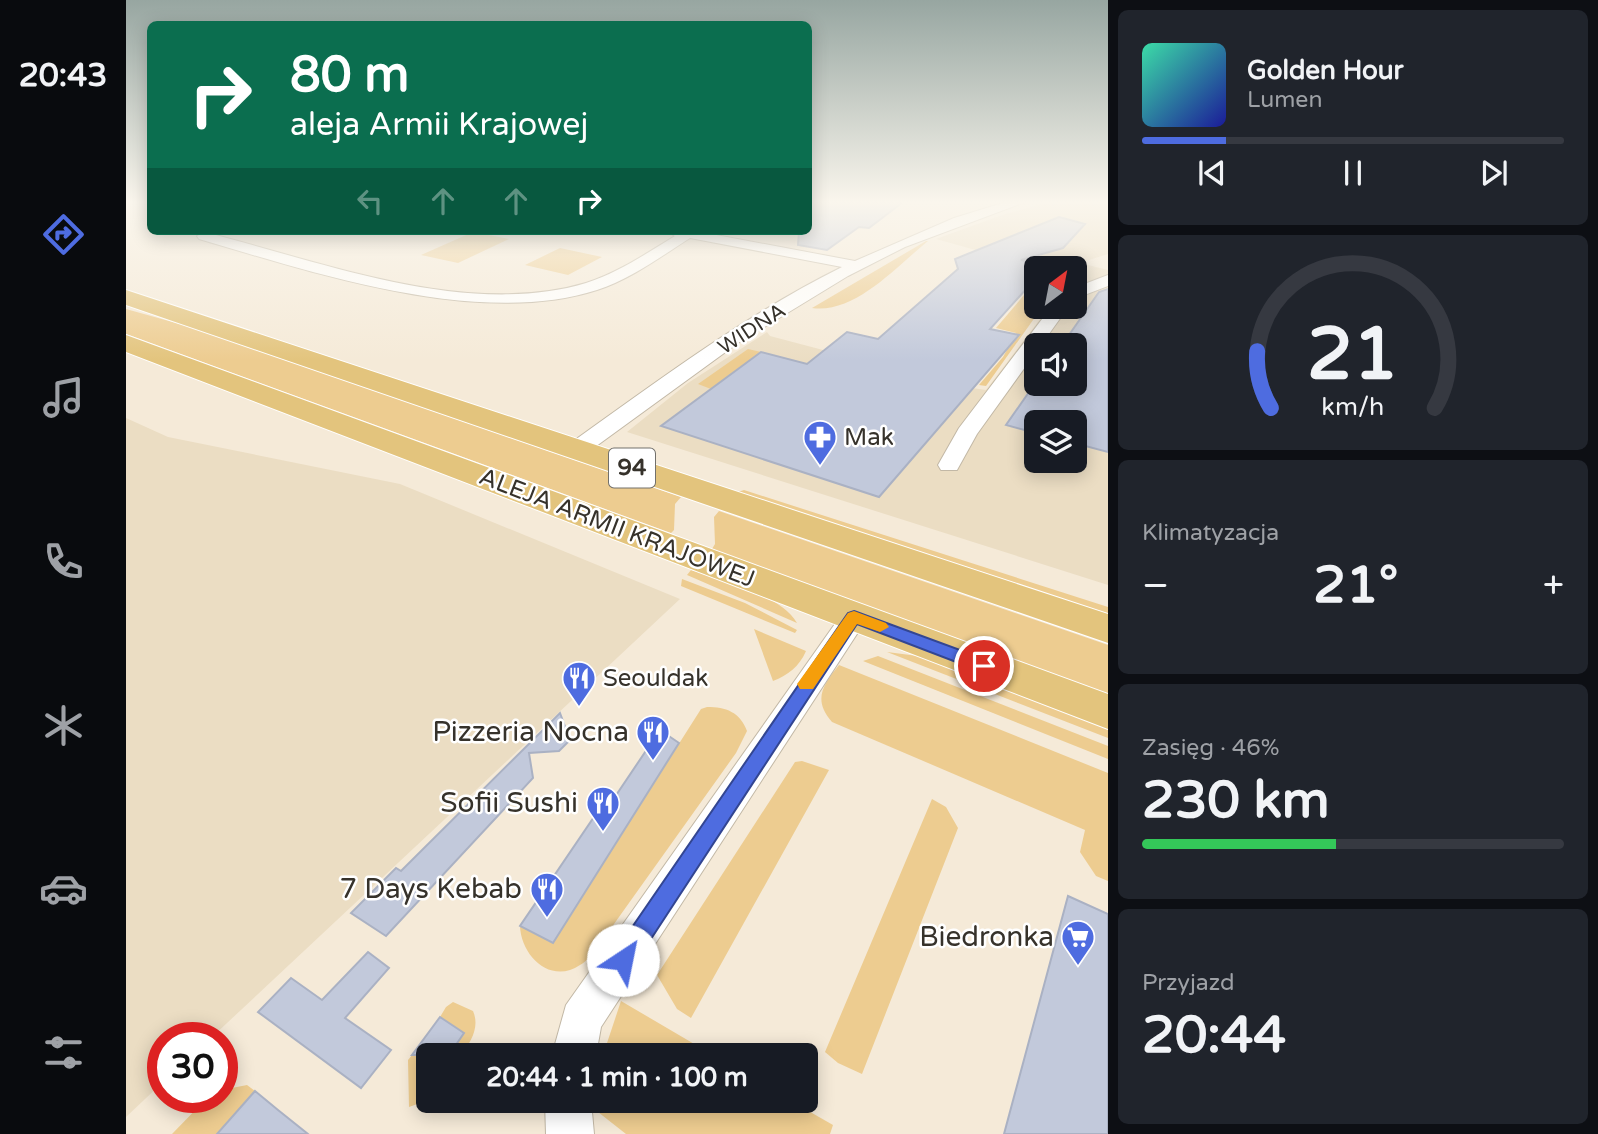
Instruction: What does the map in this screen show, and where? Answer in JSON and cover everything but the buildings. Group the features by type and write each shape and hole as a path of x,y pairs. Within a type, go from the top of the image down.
{"main road":[{"name":"94","path":"126,297 1108,629"},
{"name":"ALEJA ARMII KRAJOWEJ","path":"126,343 1108,712"}],"street":[{"path":"275,255 401,288 435,295 479,298 546,295 590,287 642,255"},
{"path":"802,255 855,265"},
{"name":"WIDNA","path":"576,450 622,414 727,345 855,265 877,255"},
{"path":"1087,289 1108,281"},
{"path":"949,465 967,433 1052,319"},
{"path":"576,1043 581,1020 854,617"},
{"path":"569,1113 570,1134"}],"shaded area":[{"path":"421,255 475,255 458,263"},
{"path":"546,255 602,257 568,275 525,265"},
{"path":"902,255 912,255 874,286 844,304 812,308"},
{"path":"993,255 1105,255 1087,261 1087,256 1024,256 1024,264"},
{"path":"1087,265 1108,270 1108,585 627,432 688,383 767,332 770,336 986,390 1024,340 1024,396 1087,396 1087,333 1029,333 1040,319 1087,319"},
{"path":"1024,277 1024,285 1002,279"},
{"path":"1024,295 1024,319 1034,319 986,386 979,385 1003,357 1016,333 996,328"},
{"path":"126,309 194,328 681,497 675,504 674,530 671,533 126,334"},
{"path":"748,349 761,352 711,389 698,384"},
{"path":"126,418 168,437 400,484 680,599 228,1022 147,1022 147,1097 126,1117"},
{"path":"744,490 1108,607 1108,615 738,492"},
{"path":"719,511 1108,645 1108,695 712,549 715,544 714,517"},
{"path":"691,570 764,596 789,613 797,623 687,575"},
{"path":"682,579 745,603 797,630 795,633 681,586"},
{"path":"754,629 806,651 800,662 784,676 773,681"},
{"path":"887,652 918,656 1089,721 1108,729 1108,738"},
{"path":"878,656 1108,746 1108,759 863,661"},
{"path":"839,665 1108,773 1108,881 1096,876 1080,852 1085,830 832,722 821,700 824,686"},
{"path":"707,707 731,712 744,725 747,731 736,753 588,958 569,970 559,972 540,964 526,948 520,926 553,942 701,709"},
{"path":"802,761 829,770 691,1018 677,1009 657,975 795,762"},
{"path":"932,799 946,807 958,828 862,1074 838,1063 825,1052"},
{"path":"621,1001 693,1043 607,1043"},
{"path":"453,1002 473,1011 475,1023 469,1043 457,1043 464,1033 440,1017"},
{"path":"416,1050 416,1104 409,1107 408,1060"},
{"path":"247,1085 255,1091 238,1110 238,1087"},
{"path":"192,1113 236,1113 217,1134 172,1134"},
{"path":"599,1113 812,1113 833,1125 830,1134 626,1134"}],"slow traffic":[{"path":"807,684 854,617 880,627"}],"place":[{"name":"Mak","path":"820,467"},
{"name":"Seouldak","path":"579,708"},
{"name":"Pizzeria Nocna","path":"653,762"},
{"name":"Sofii Sushi","path":"603,833"},
{"name":"7 Days Kebab","path":"547,919"},
{"name":"Biedronka","path":"1078,967"}],"route":[{"path":"623,960 854,617 984,666"}]}
